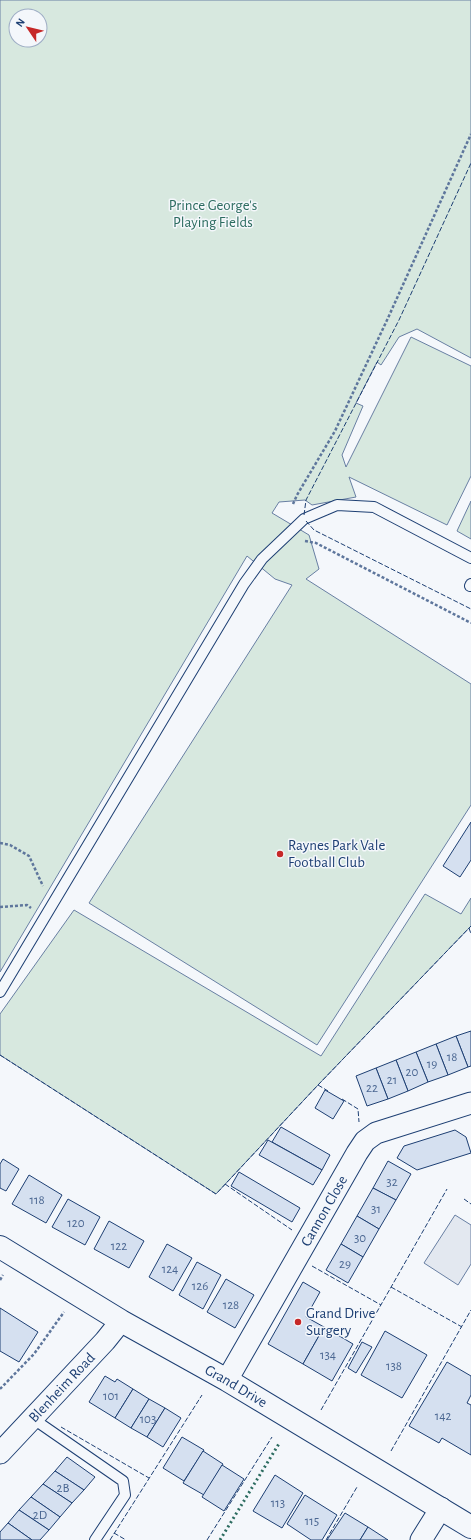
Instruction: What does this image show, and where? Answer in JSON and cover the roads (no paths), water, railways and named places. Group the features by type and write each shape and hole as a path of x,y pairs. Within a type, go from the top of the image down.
{"main road":[{"name":"Grand Drive","path":"0,1247 121,1321 227,1380 471,1527"}],"street":[{"name":"Cannon Close","path":"227,1380 365,1141 376,1133 471,1103"},
{"name":"Blenheim Road","path":"0,1453 105,1341 121,1321"},
{"path":"421,1540 441,1508"}],"lane":[{"path":"0,992 244,584 262,559 281,540 304,519 337,504 374,507 471,558"},
{"path":"32,1418 124,1481 125,1495 95,1540"}],"place":[{"name":"Raynes Park Vale Football Club","path":"280,854"},
{"name":"Grand Drive Surgery","path":"298,1322"}],"park label":[{"name":"Prince George's Playing Fields","path":"213,214"}]}
